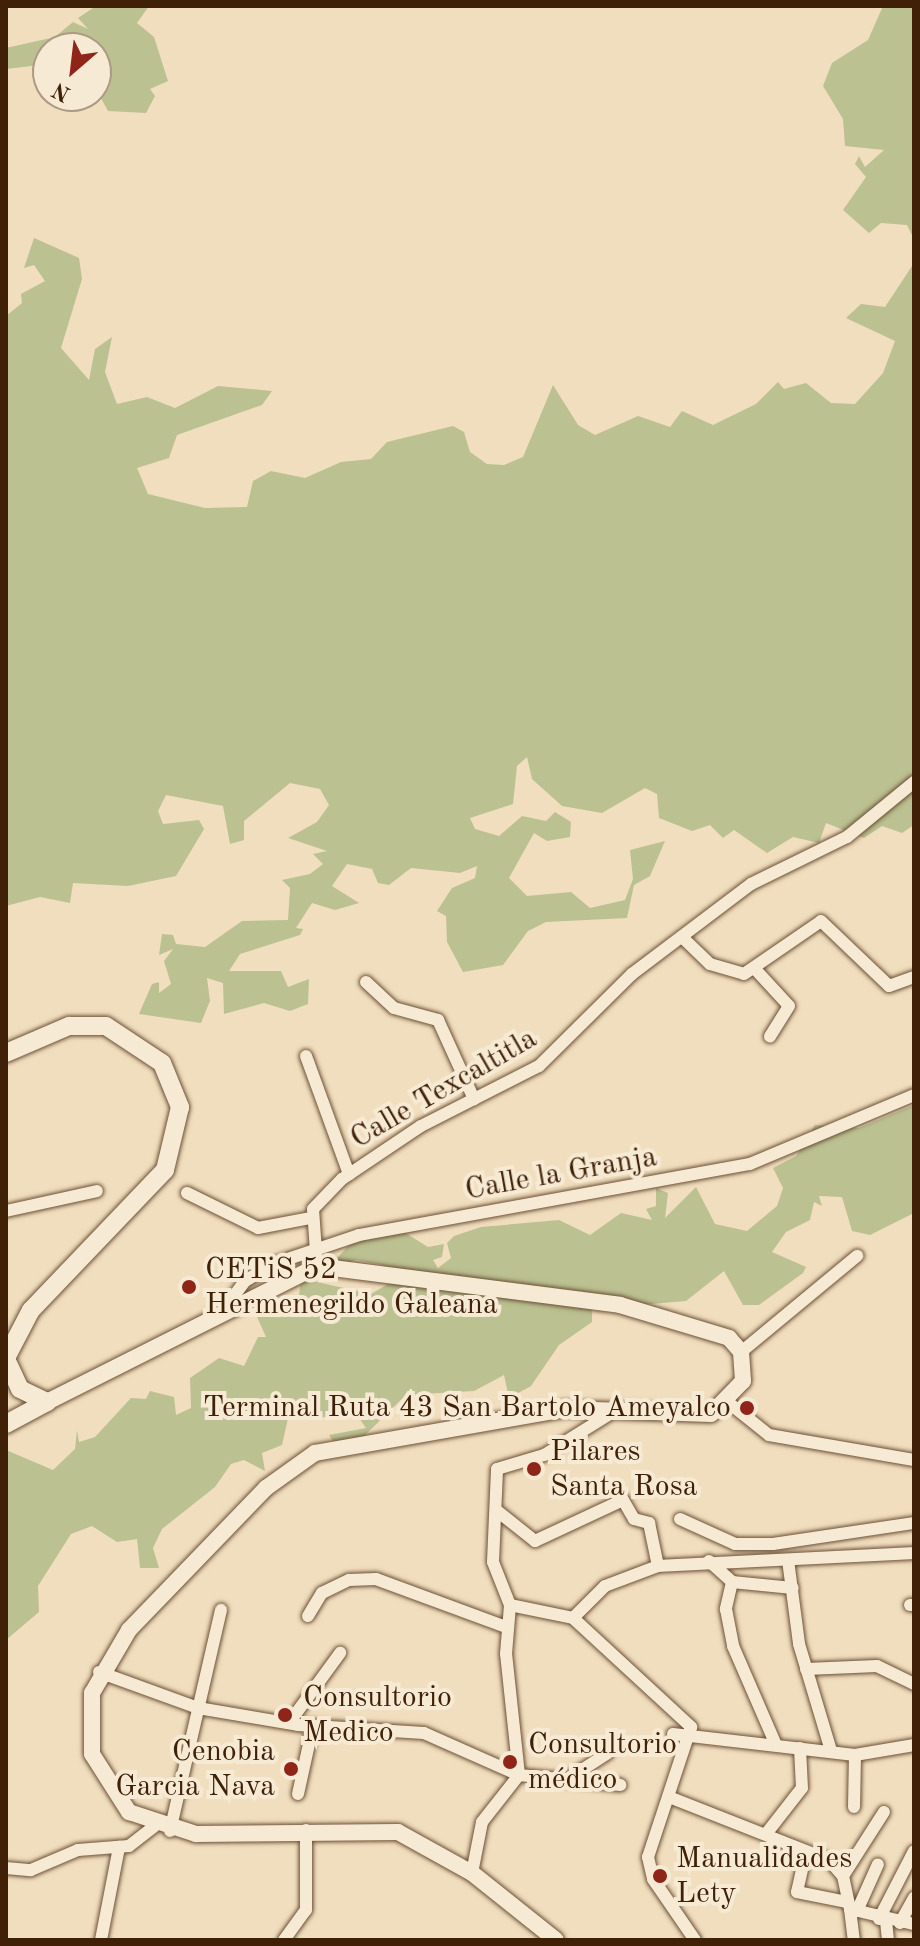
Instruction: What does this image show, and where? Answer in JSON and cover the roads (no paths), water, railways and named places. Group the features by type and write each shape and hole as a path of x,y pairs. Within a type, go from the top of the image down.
{"main road":[{"path":"6,1053 69,1026 106,1026 162,1063 180,1107 165,1170 31,1310 6,1359 20,1389 47,1402"},
{"path":"6,1424 47,1402"}],"street":[{"name":"Calle Texcaltitla","path":"311,1218 349,1174 562,1050 632,974 751,884 847,837 914,782"},
{"path":"682,937 726,972 755,969 821,921 889,986 914,977"},
{"path":"755,969 789,1006 770,1037"},
{"path":"366,982 394,1008 438,1020 474,1099"},
{"path":"306,1056 349,1174"},
{"name":"Calle la Granja","path":"315,1258 359,1235 750,1164 914,1095"},
{"path":"6,1211 97,1191"},
{"path":"187,1193 258,1228 311,1218 315,1258"},
{"path":"741,1352 857,1256"},
{"path":"47,1402 315,1258 651,1311 716,1328 741,1352 743,1381 729,1403 711,1414 620,1407 533,1412 315,1453 266,1488 129,1630 99,1672 86,1724 98,1772 129,1812 163,1829 398,1832 472,1873 556,1940"},
{"path":"729,1403 769,1435 914,1460"},
{"path":"472,1873 482,1822 519,1775 506,1627 510,1605 493,1562 501,1465 544,1455 620,1407"},
{"path":"496,1510 532,1541 617,1499 649,1523 658,1566"},
{"path":"680,1519 748,1544 914,1523"},
{"path":"573,1618 605,1586 658,1566 709,1561 914,1553"},
{"path":"788,1560 806,1669 831,1751"},
{"path":"709,1561 732,1582 793,1588"},
{"path":"308,1616 322,1593 349,1580 376,1579 506,1627"},
{"path":"732,1582 730,1636 776,1745"},
{"path":"510,1605 573,1618 686,1719 690,1736 648,1857 653,1879 695,1940"},
{"path":"6,1868 31,1870 78,1850 119,1847 144,1840 163,1829 198,1708 221,1610"},
{"path":"289,1723 340,1653"},
{"path":"806,1669 877,1666 914,1684"},
{"path":"99,1672 198,1708 313,1726 424,1733 519,1775 574,1775 621,1785"},
{"path":"298,1794 313,1726"},
{"path":"673,1734 855,1755 914,1745"},
{"path":"766,1834 802,1788 800,1748"},
{"path":"574,1775 608,1753"},
{"path":"854,1807 855,1755"},
{"path":"669,1797 829,1860 843,1876 851,1908 854,1940"},
{"path":"843,1876 884,1812"},
{"path":"284,1940 306,1910 306,1830"},
{"path":"101,1940 119,1847"},
{"path":"888,1940 882,1920 914,1851"},
{"path":"806,1852 797,1892 882,1920 908,1924"},
{"path":"851,1908 878,1864"},
{"path":"911,1940 908,1924 914,1898"}],"place":[{"name":"CETiS 52 Hermenegildo Galeana","path":"189,1287"},
{"name":"Terminal Ruta 43 San Bartolo Ameyalco","path":"747,1408"},
{"name":"Pilares Santa Rosa","path":"534,1469"},
{"name":"Consultorio Medico","path":"285,1715"},
{"name":"Consultorio médico","path":"510,1762"},
{"name":"Cenobia Garcia Nava","path":"291,1769"},
{"name":"Manualidades Lety","path":"660,1876"}]}
